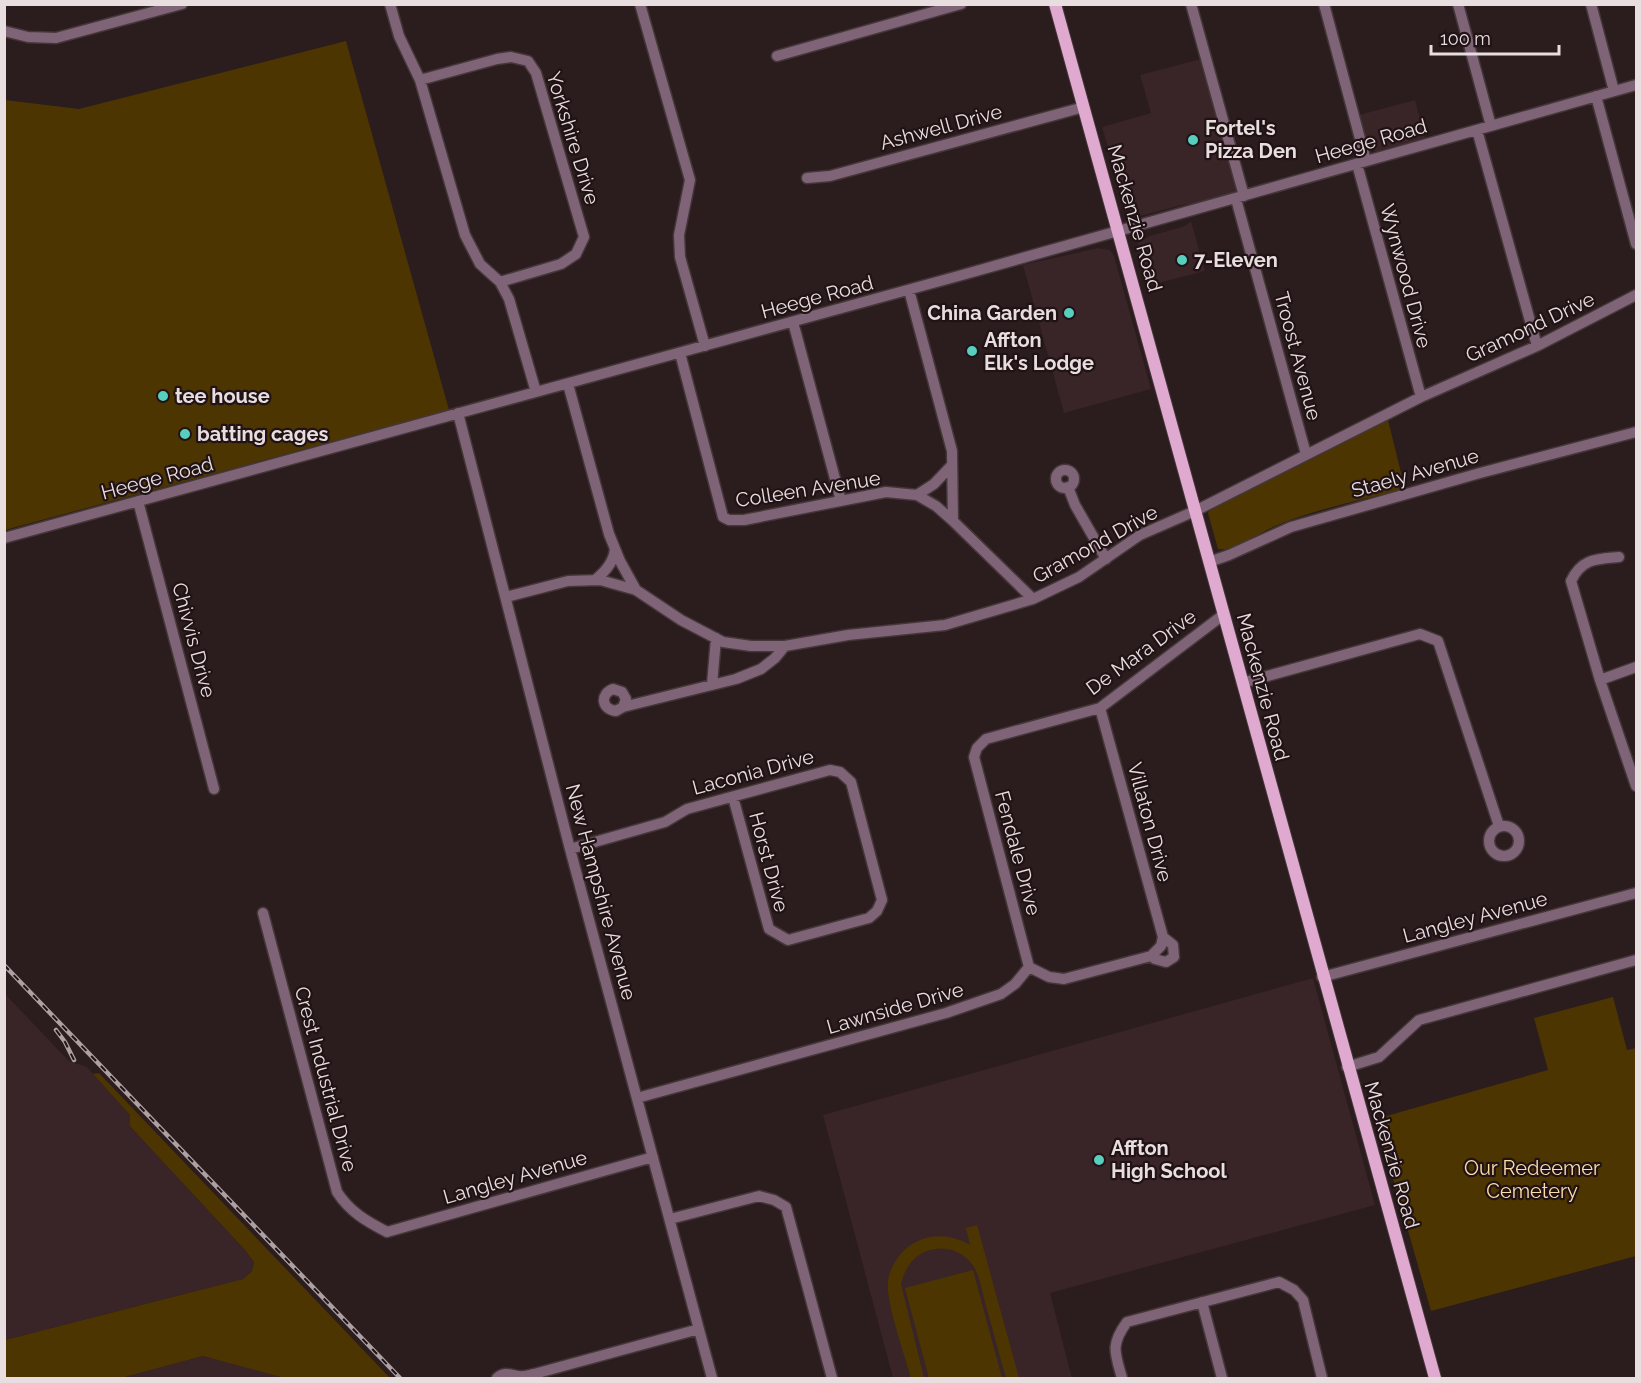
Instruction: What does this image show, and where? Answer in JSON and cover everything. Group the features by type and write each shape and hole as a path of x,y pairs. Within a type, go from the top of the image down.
{"main road":[{"name":"Mackenzie Road","path":"1055,4 1322,977 1435,1378"}],"street":[{"path":"4,31 28,38 56,38 182,4"},
{"path":"390,4 399,36 420,80 465,235 480,264 500,282 509,299 536,392"},
{"path":"640,4 690,180 679,235 680,257 705,346"},
{"path":"777,56 961,4"},
{"name":"Troost Avenue","path":"1191,4 1306,454"},
{"name":"Wynwood Drive","path":"1324,4 1421,397"},
{"path":"1458,4 1491,126"},
{"path":"1591,4 1614,91"},
{"name":"Yorkshire Drive","path":"420,80 511,57 528,61 536,73 584,237 576,254 561,264 500,282"},
{"name":"Heege Road","path":"4,538 909,290 1636,85"},
{"path":"1596,96 1636,244"},
{"name":"Ashwell Drive","path":"807,178 830,176 1084,107"},
{"path":"1477,130 1537,346"},
{"path":"909,290 952,451 953,521"},
{"name":"Gramond Drive","path":"506,597 568,581 595,580 636,590 681,620 723,642 751,645 785,646 848,635 945,625 1033,599 1079,577 1140,535 1195,511 1421,397 1537,346 1636,295"},
{"path":"792,322 841,501"},
{"name":"Colleen Avenue","path":"680,353 723,517 729,520 744,519 886,492 917,495 936,506 953,521 1033,599"},
{"path":"568,384 609,534 636,590"},
{"name":"New Hampshire Avenue","path":"458,413 570,849 712,1378"},
{"name":"Staely Avenue","path":"1209,562 1291,526 1636,432"},
{"path":"917,495 934,484 952,465"},
{"path":"1068,488 1075,505 1106,559"},
{"name":"Chivvis Drive","path":"138,501 214,789"},
{"path":"595,580 605,572 614,556 615,548"},
{"path":"1619,557 1594,559 1576,570 1571,581 1600,680 1636,784"},
{"name":"De Mara Drive","path":"977,748 986,739 1100,708 1223,615"},
{"path":"1242,683 1420,634 1438,641 1499,826"},
{"path":"712,685 716,638"},
{"path":"623,707 736,679 761,669 785,646"},
{"path":"1600,680 1636,667"},
{"name":"Villaton Drive","path":"1100,708 1162,942"},
{"name":"Fendale Drive","path":"977,748 974,757 1029,967"},
{"name":"Laconia Drive","path":"570,849 648,828 665,822 687,809 830,770 840,772 851,782 854,793 882,900 877,911"},
{"name":"Horst Drive","path":"733,797 769,929 788,940 869,918 877,911"},
{"name":"Langley Avenue","path":"1322,977 1636,893"},
{"name":"Crest Industrial Drive","path":"263,913 338,1192 345,1204 358,1216 387,1232"},
{"path":"1029,967 1049,977 1064,979 1151,956 1162,942 1173,945 1174,957 1166,962 1151,956"},
{"path":"1347,1067 1379,1057 1419,1020 1636,960"},
{"name":"Lawnside Drive","path":"637,1098 946,1013 1001,994 1015,984 1029,967"},
{"name":"Langley Avenue","path":"387,1232 653,1157"},
{"path":"670,1219 759,1196 774,1200 786,1207 832,1378"},
{"path":"1122,1378 1115,1351 1117,1335 1127,1322 1278,1282 1294,1290 1303,1300 1322,1378"},
{"path":"1202,1302 1222,1378"},
{"path":"497,1378 508,1373 533,1376 699,1329"}],"shaded area":[{"path":"1201,59 1236,187 1235,191 1232,195 1208,201 1140,216 1134,215 1126,205 1102,127 1151,113 1140,75"},
{"path":"1415,100 1425,138 1377,152 1367,147 1359,115"},
{"path":"1191,221 1205,271 1147,286 1137,248 1139,242 1150,236 1185,226"},
{"path":"1098,248 1110,250 1114,256 1151,389 1064,413 1023,265"},
{"name":"Affton High School","path":"1313,978 1375,1205 1050,1293 1072,1378 893,1378 823,1115"},
{"path":"5,994 69,1061 87,1067 130,1115 131,1126 245,1250 254,1262 252,1271 243,1279 5,1340"},
{"path":"203,1356 284,1378 121,1378"}],"green space":[{"path":"346,41 449,410 5,530 5,100 79,109"},
{"path":"1388,420 1405,489 1305,515 1273,527 1231,548 1218,549 1208,513 1211,508"},
{"name":"Our Redeemer Cemetery","path":"1613,997 1627,1050 1636,1048 1636,1256 1431,1311 1376,1119 1548,1070 1534,1018"},
{"path":"99,1073 390,1378 284,1378 203,1356 121,1378 5,1378 5,1340 243,1279 252,1271 254,1262 245,1250 130,1126 130,1115 93,1074"},
{"path":"977,1225 1019,1378 1006,1378 974,1267 966,1257 943,1248 924,1252 914,1259 907,1268 901,1284 924,1378 911,1378 889,1301 888,1280 892,1268 907,1247 931,1237 958,1239 970,1245 966,1228"},
{"path":"973,1270 1002,1378 929,1378 905,1288"}],"railway":[{"path":"4,965 400,1378"},
{"path":"56,1030 74,1060"}],"place":[{"name":"Fortel's Pizza Den","path":"1193,140"},
{"name":"7-Eleven","path":"1182,260"},
{"name":"China Garden","path":"1069,313"},
{"name":"Affton Elk's Lodge","path":"972,351"},
{"name":"tee house","path":"163,396"},
{"name":"batting cages","path":"185,434"},
{"name":"Affton High School","path":"1099,1160"}]}
